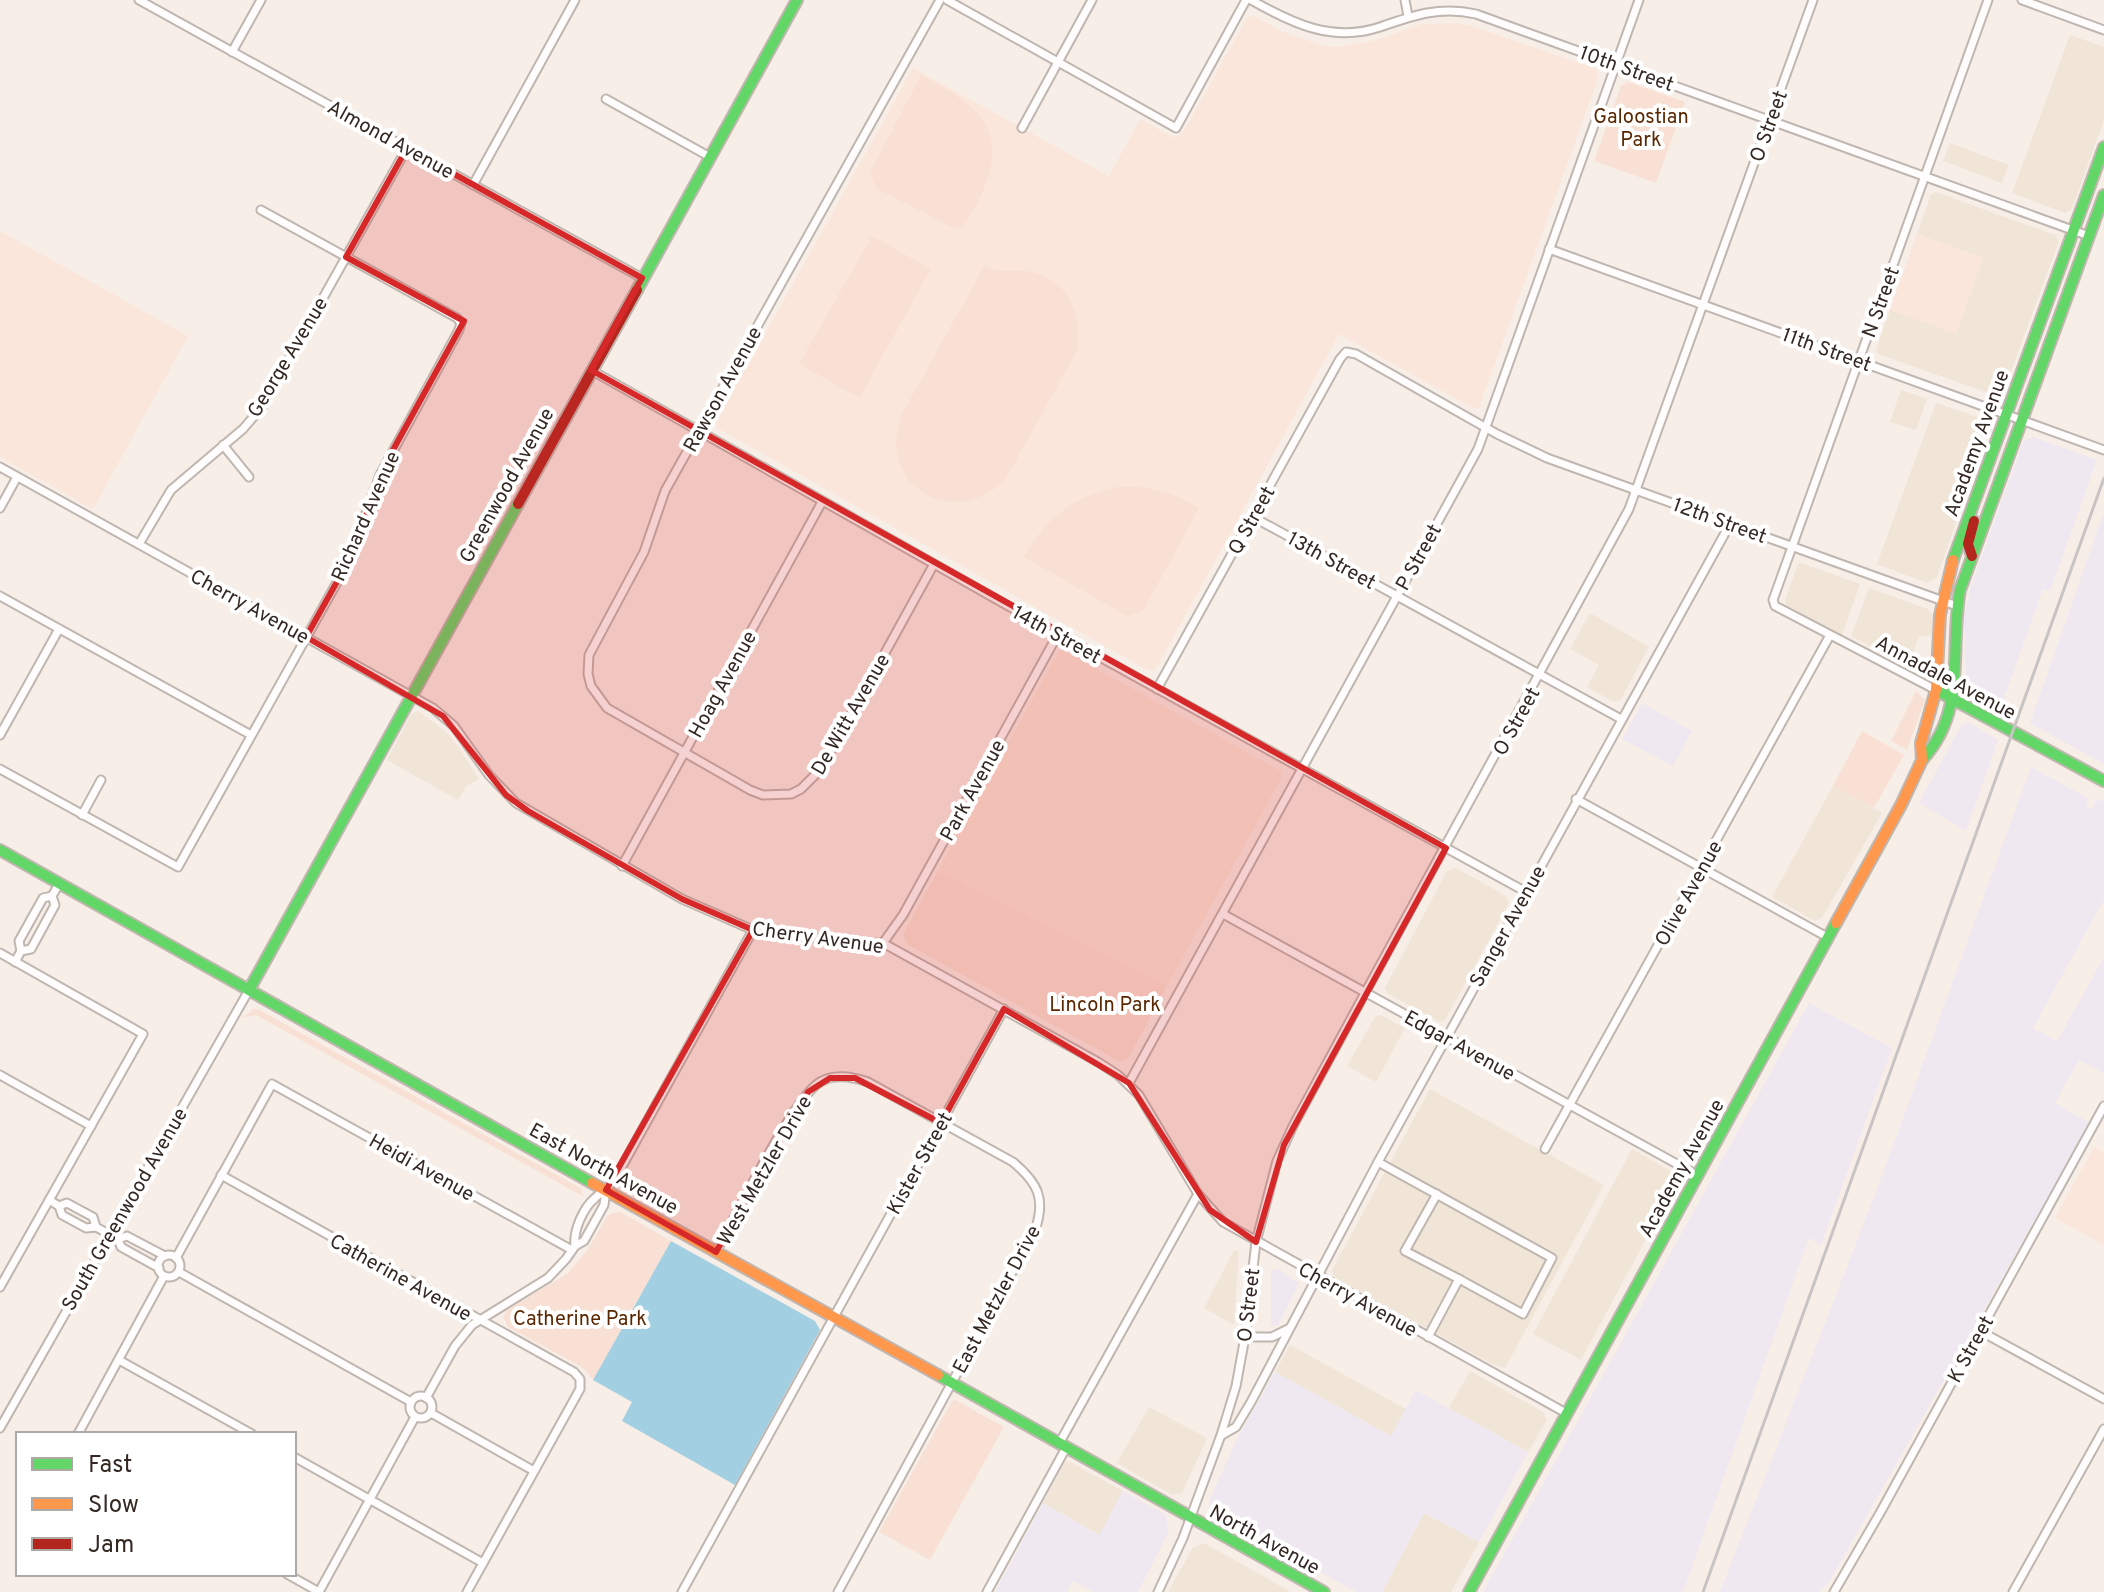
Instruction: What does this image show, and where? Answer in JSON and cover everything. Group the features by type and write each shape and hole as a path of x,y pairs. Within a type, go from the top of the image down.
{"street":[{"name":"Almond Avenue","path":"139,0 642,278"},
{"path":"232,52 261,0"},
{"path":"473,185 575,0"},
{"name":"Greenwood Avenue","path":"249,990 797,0"},
{"name":"Rawson Avenue","path":"684,753 607,708 591,686 588,664 593,643 644,552 665,491 940,0"},
{"path":"947,0 1176,128 1249,0"},
{"path":"1022,128 1092,0"},
{"name":"10th Street","path":"1249,0 1297,25 1325,32 1369,30 1435,10 1463,11 2089,236"},
{"path":"1405,0 1408,16"},
{"path":"1463,11 1467,0"},
{"name":"P Street","path":"1129,1083 1478,449 1639,0"},
{"name":"O Street","path":"1221,1435 1236,1386 1264,1202 1284,1145 1621,527 1813,0"},
{"name":"N Street","path":"1773,603 1988,0"},
{"path":"2022,0 2104,30"},
{"path":"606,99 710,157"},
{"name":"Academy Avenue","path":"1922,760 1921,743 1936,690 1942,601 1951,564 2104,147"},
{"name":"George Avenue","path":"139,544 171,490 243,429 262,407 407,148"},
{"name":"Academy Avenue","path":"1469,1592 1829,938 1922,760 1936,749 1952,698 1957,606 1972,556 2104,195"},
{"name":"Richard Avenue","path":"82,815 178,867 348,562 380,475 461,323 261,210"},
{"name":"11th Street","path":"1549,249 2104,450"},
{"name":"Q Street","path":"1157,689 1346,352 1356,354 1486,427"},
{"name":"14th Street","path":"591,370 1058,634 1526,892"},
{"name":"12th Street","path":"1486,427 1547,458 1957,606"},
{"path":"223,445 249,477"},
{"name":"Cherry Avenue","path":"0,467 433,708 454,726 489,775 516,803 622,866 712,914 753,930 860,944 883,943 1098,1062 1129,1083 1148,1108 1198,1194 1223,1222 1566,1413"},
{"path":"0,508 17,477"},
{"path":"1972,556 1968,544 1976,515 1976,497"},
{"name":"Hoag Avenue","path":"622,866 822,502"},
{"name":"13th Street","path":"1253,517 1621,719"},
{"name":"Sanger Avenue","path":"1158,1592 1176,1557 1221,1435 1236,1427 1283,1343 1576,799 1730,524"},
{"name":"De Witt Avenue","path":"684,753 763,795 778,797 801,789 821,769 934,564"},
{"path":"0,596 251,735"},
{"name":"Annadale Avenue","path":"1773,603 1829,637 1952,698 2104,781"},
{"path":"0,735 59,629"},
{"name":"Park Avenue","path":"883,943 903,915 1058,634"},
{"name":"Olive Avenue","path":"1545,1149 1829,637"},
{"path":"0,769 82,815 101,780"},
{"path":"1576,799 1829,938"},
{"name":"East North Avenue","path":"0,850 1064,1444 1190,1518"},
{"path":"15,962 21,951 19,941 43,898 52,896 59,884"},
{"path":"21,951 31,949 55,905 52,896"},
{"name":"Edgar Avenue","path":"1223,914 1697,1175"},
{"path":"426,1398 455,1346 479,1321 548,1278 573,1248 584,1241 604,1205 606,1190 753,930"},
{"path":"0,953 143,1034 0,1287"},
{"name":"South Greenwood Avenue","path":"0,1428 249,990"},
{"name":"Kister Street","path":"682,1592 1004,1009"},
{"path":"0,1075 91,1126"},
{"name":"West Metzler Drive","path":"716,1252 799,1103 820,1082 830,1078 855,1078 941,1123"},
{"name":"Heidi Avenue","path":"221,1175 272,1084 573,1248"},
{"name":"K Street","path":"1834,1592 2104,1106"},
{"name":"East Metzler Drive","path":"838,1592 1040,1216 1040,1200 1029,1175 1013,1162 941,1123"},
{"path":"1378,1162 1437,1194 1552,1258 1523,1314 1405,1251 1437,1194"},
{"path":"176,1258 221,1175"},
{"name":"Catherine Avenue","path":"221,1175 574,1372 580,1379 580,1389 534,1471"},
{"path":"573,1248 573,1234 586,1210 593,1199 606,1190"},
{"path":"987,1592 1198,1194"},
{"path":"49,1200 59,1206 62,1215 86,1228 96,1227 118,1239 121,1247 159,1268 164,1276"},
{"path":"59,1206 67,1203 93,1217 96,1227"},
{"path":"118,1239 127,1236 165,1256 176,1258 180,1265 179,1272 174,1277 164,1276"},
{"path":"159,1268 165,1256"},
{"path":"179,1272 411,1402"},
{"path":"79,1432 164,1276"},
{"path":"1428,1337 1459,1279"},
{"path":"1245,1337 1272,1337 1288,1329"},
{"path":"1980,1331 2104,1399"},
{"path":"119,1360 248,1432"},
{"path":"419,1396 426,1398 432,1406 431,1413 424,1418 415,1417 410,1409 411,1402 419,1396"},
{"path":"431,1413 534,1471 467,1592"},
{"path":"291,1576 319,1592 415,1417"},
{"path":"2013,1592 2104,1429"},
{"path":"296,1458 483,1563"},
{"name":"North Avenue","path":"1190,1518 1324,1592"}],"highlighted area":[{"path":"407,148 642,278 591,370 1446,848 1284,1145 1256,1242 1210,1210 1129,1083 1004,1009 941,1123 855,1078 830,1078 808,1092 716,1252 606,1190 753,930 682,899 528,811 506,795 443,716 306,637 348,562 388,459 464,321 346,257"}],"shaded area":[{"path":"1254,16 1285,33 1337,47 1377,40 1421,24 1469,25 1596,69 1599,76 1479,408 1475,409 1339,334 1156,669 1149,671 717,428 716,422 913,68 1109,176 1140,119 1172,137 1178,137 1184,131 1247,18"},
{"path":"2070,35 2104,47 2104,120 2072,209 2065,213 2012,193"},
{"path":"1950,143 2009,165 2002,183 1943,161"},
{"path":"1936,192 2055,235 2059,241 2003,393 1997,396 1878,354 1876,350 1890,310 1956,333 1983,258 1917,234 1931,194"},
{"path":"0,231 188,336 93,509 0,457"},
{"path":"1917,234 1983,258 1956,334 1890,310"},
{"path":"1901,390 1927,399 1916,430 1890,422"},
{"path":"1936,403 1986,420 1989,428 1937,577 1927,583 1877,564"},
{"path":"2033,437 2097,460 2050,591 2043,589 2001,707 1969,688 1966,683 1964,617 1970,589 2024,440"},
{"path":"2104,512 2104,764 2030,723"},
{"path":"1801,563 1860,584 1842,635 1787,606 1785,601"},
{"path":"1869,588 1928,609 1933,616 1932,635 1918,637 1909,667 1851,636"},
{"path":"1590,613 1649,647 1621,699 1614,702 1587,687 1599,665 1570,649"},
{"path":"1063,650 1281,771 1282,777 1167,986 938,871 1059,651"},
{"path":"1642,703 1692,731 1673,766 1622,739"},
{"path":"418,711 445,731 479,779 466,786 458,800 387,760 411,714"},
{"path":"1969,723 1998,740 1966,831 1919,803 1961,726"},
{"path":"2031,767 2088,798 2086,806 2092,810 2097,799 2104,802 2104,900 2033,1028 2057,1041 2104,957 2104,1073 2079,1060 2055,1103 2090,1123 1828,1584 1818,1592 1720,1592 1876,1192"},
{"path":"1833,786 1882,813 1822,918 1815,921 1772,897"},
{"path":"1456,868 1506,896 1509,903 1445,1020 1439,1022 1387,993 1385,988 1447,871"},
{"path":"1809,1003 1892,1048 1821,1245 1809,1238 1683,1592 1483,1592"},
{"path":"1380,1015 1405,1028 1376,1082 1347,1066 1375,1017"},
{"path":"1430,1089 1604,1185 1505,1368 1488,1362 1334,1277 1332,1270"},
{"path":"2094,1147 2104,1152 2104,1245 2055,1218"},
{"path":"1632,1149 1674,1173 1677,1181 1581,1360 1533,1334"},
{"path":"1234,1250 1239,1252 1234,1325 1204,1308"},
{"path":"1277,1268 1299,1283 1278,1325 1271,1326 1271,1272"},
{"path":"1290,1345 1406,1409 1391,1436 1275,1372"},
{"path":"1470,1371 1543,1412 1547,1420 1528,1452 1449,1408"},
{"path":"1275,1372 1391,1436 1416,1390 1528,1452 1479,1542 1424,1513 1382,1592 1357,1592 1212,1513 1209,1501 1238,1437"},
{"path":"1149,1407 1207,1438 1182,1493 1172,1495 1117,1463"},
{"path":"1068,1461 1123,1491 1100,1535 1043,1503"},
{"path":"1123,1491 1166,1515 1168,1533 1138,1592 1094,1592 1073,1581 1067,1592 995,1592 1043,1503 1099,1535"},
{"path":"1424,1513 1479,1542 1451,1592 1382,1592"},
{"path":"1204,1543 1291,1592 1168,1592 1193,1547"}],"green space":[{"path":"921,75 968,104 988,129 992,144 992,162 978,203 957,230 876,188 870,173"},
{"name":"Galoostian Park","path":"1628,82 1685,102 1656,183 1594,161 1621,86"},
{"path":"872,236 931,269 859,398 799,364"},
{"path":"985,265 997,270 1021,270 1041,275 1063,290 1078,326 1076,353 1005,480 984,495 962,501 941,500 922,492 908,478 899,460 897,437 903,412"},
{"path":"1124,486 1163,492 1199,508 1143,611 1127,616 1024,557 1053,518 1065,509 1092,494"},
{"path":"1916,691 1925,700 1907,750 1891,741"},
{"path":"1862,731 1904,755 1874,808 1833,786"},
{"name":"Lincoln Park","path":"938,871 1167,986 1128,1059 1120,1062 907,944 903,934"},
{"path":"253,1009 258,1009 580,1188 584,1197 256,1015 243,1018"},
{"name":"Catherine Park","path":"619,1211 671,1241 593,1380 582,1367 508,1327 503,1317 506,1311 568,1273 588,1249 608,1215"},
{"path":"956,1400 1004,1427 930,1560 879,1532 952,1401"}],"water":[{"path":"671,1241 815,1321 820,1330 735,1485 622,1421 632,1402 593,1380"}],"railway":[{"path":"1703,1592 2104,478"}],"traffic: fast":[{"path":"637,290 797,0"},
{"path":"1953,560 2104,147"},
{"path":"1922,760 1946,721 1951,700 1960,590 2104,195"},
{"path":"249,990 518,504"},
{"path":"1936,690 2104,781"},
{"path":"0,850 592,1183"},
{"path":"1469,1592 1836,923"},
{"path":"938,1375 1324,1592"}],"traffic: slow":[{"path":"1836,923 1901,805 1922,760 1921,743 1936,690 1940,615 1953,560"},
{"path":"592,1183 938,1375"}],"traffic: jam":[{"path":"518,504 637,290"},
{"path":"1972,556 1968,544 1974,521"}]}
